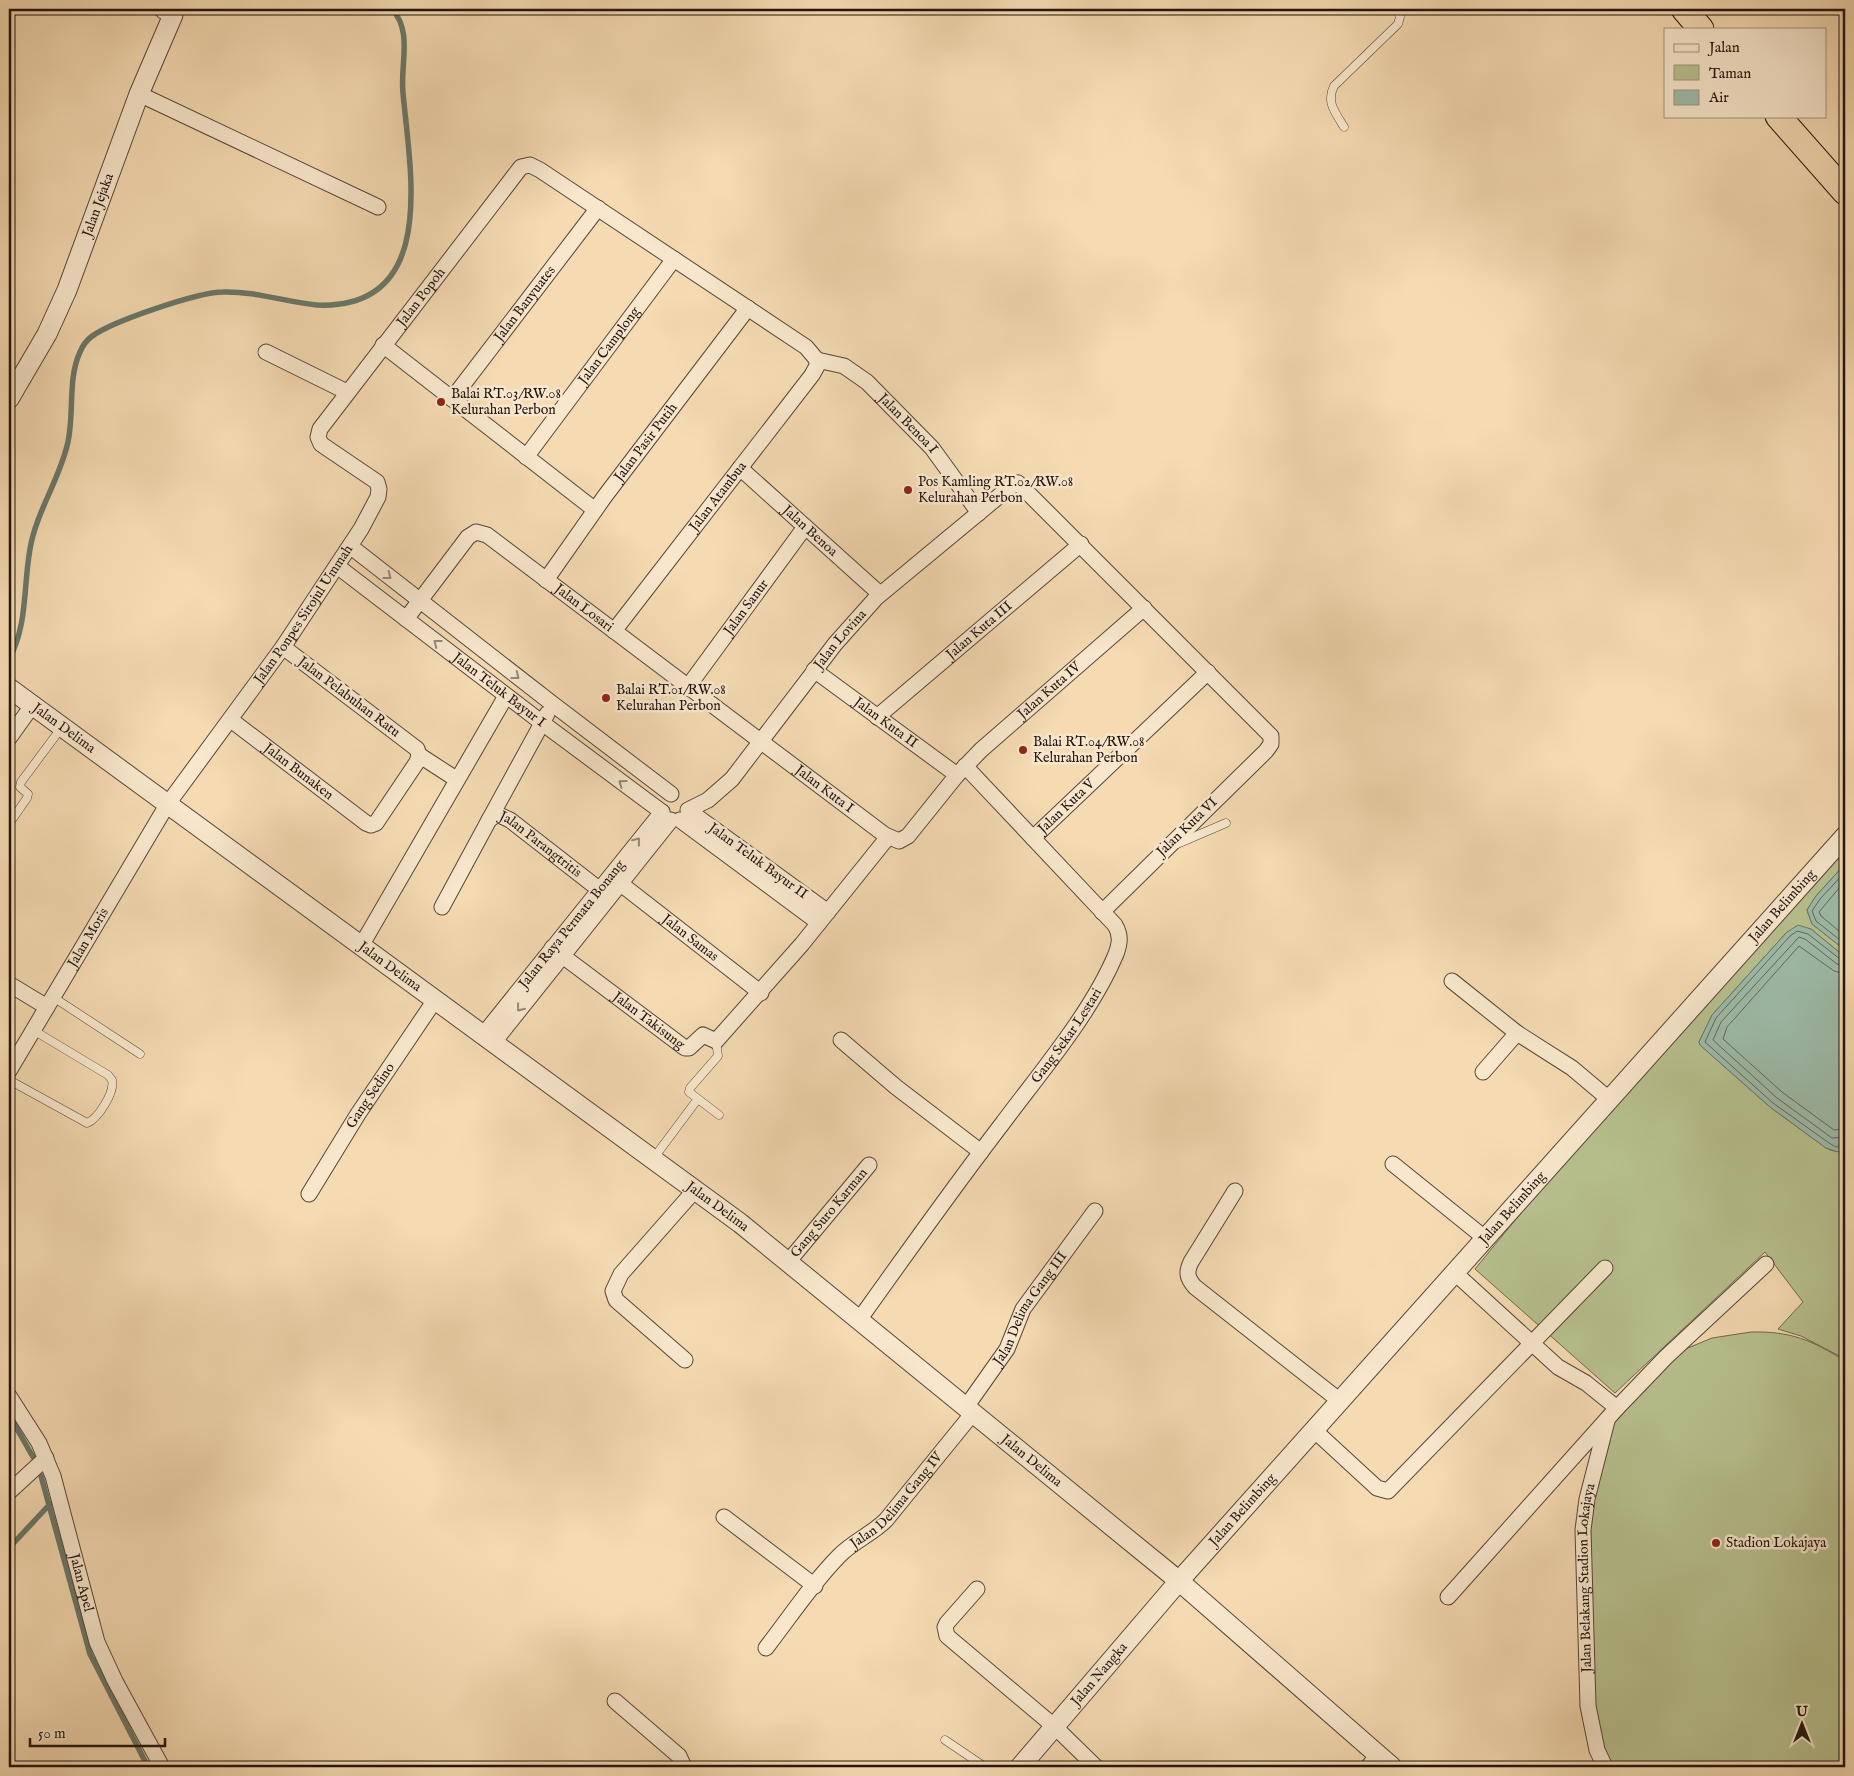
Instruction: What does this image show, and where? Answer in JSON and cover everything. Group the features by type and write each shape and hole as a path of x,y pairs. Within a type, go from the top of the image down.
{"highway":[{"path":"1684,9 1700,28"},
{"path":"1780,118 1845,192"}],"street":[{"name":"Jalan Jejaka","path":"9,399 47,334 67,290 139,94 172,11"},
{"path":"139,94 378,207"},
{"name":"Jalan Popoh","path":"318,434 347,392 521,167 527,164 540,170 598,208"},
{"path":"598,208 806,347 814,353 817,360"},
{"name":"Jalan Banyuates","path":"452,399 598,208"},
{"name":"Jalan Camplong","path":"526,457 674,259"},
{"name":"Jalan Pasir Putih","path":"546,580 595,510 748,308"},
{"path":"383,345 595,510"},
{"path":"266,352 347,392"},
{"name":"Jalan Atambua","path":"614,632 812,375 817,366 817,360"},
{"name":"Jalan Benoa I","path":"817,360 844,366 867,382 932,448 979,513"},
{"name":"Jalan Ponpes Sirojul Ummah","path":"167,805 283,647 350,546 378,497 378,485 370,476 321,444 318,434"},
{"name":"Jalan Benoa","path":"740,468 880,594"},
{"name":"Jalan Lovina","path":"675,815 708,800 724,787 760,743 814,670 880,594 1010,487 1016,483 1022,485 1081,544"},
{"name":"Jalan Sanur","path":"687,688 805,527"},
{"name":"Jalan Losari","path":"420,600 468,537 476,532 492,539 760,743"},
{"path":"1081,544 1208,672"},
{"name":"Jalan Kuta III","path":"877,717 1081,544"},
{"name":"Jalan Teluk Bayur I","path":"337,566 541,722 675,815 684,797 671,794 350,546"},
{"path":"406,618 420,600"},
{"name":"Jalan Kuta IV","path":"888,837 895,841 905,839 961,771 1009,724 1144,608"},
{"name":"Jalan Pelabuhan Ratu","path":"283,647 456,779"},
{"path":"479,675 492,657"},
{"name":"Jalan Kuta II","path":"814,670 877,717 961,771 1033,838 1102,912"},
{"name":"Jalan Kuta VI","path":"1102,912 1266,751 1272,742 1267,732 1208,672"},
{"name":"Jalan Kuta V","path":"1033,838 1208,672"},
{"name":"Jalan Delima","path":"9,689 653,1159 788,1262 1179,1580 1379,1763"},
{"path":"360,946 506,696"},
{"path":"489,820 541,722 554,705"},
{"path":"9,738 32,706"},
{"name":"Jalan Bunaken","path":"231,720 371,825 376,822 417,751"},
{"name":"Jalan Kuta I","path":"760,743 888,837"},
{"path":"671,794 664,799 675,815"},
{"name":"Jalan Moris","path":"9,1071 167,805"},
{"name":"Jalan Parangtritis","path":"442,907 489,820 497,814 506,817 603,893"},
{"name":"Jalan Raya Permata Bonang","path":"488,1038 614,879 675,815"},
{"name":"Jalan Teluk Bayur II","path":"675,815 824,918"},
{"name":"Jalan Belimbing","path":"1179,1580 1845,836"},
{"path":"716,1041 761,993 824,918 888,837"},
{"name":"Jalan Samas","path":"614,879 761,993"},
{"name":"Gang Sekar Lestari","path":"859,1320 1065,1039 1111,965 1120,937 1115,925 1102,912"},
{"name":"Jalan Takisung","path":"557,952 685,1048 689,1048 704,1035 716,1041"},
{"path":"1452,981 1517,1033 1567,1064 1610,1100"},
{"path":"9,984 50,1002"},
{"name":"Gang Sedino","path":"309,1194 358,1114 435,1000"},
{"path":"1483,1072 1517,1033"},
{"path":"841,1040 926,1111 981,1152"},
{"path":"1393,1164 1486,1239"},
{"name":"Gang Suro Karman","path":"788,1262 869,1165"},
{"path":"685,1360 616,1300 613,1291 621,1274 695,1190"},
{"path":"1235,1191 1191,1262 1187,1272 1188,1279 1340,1400"},
{"name":"Jalan Delima Gang III","path":"970,1410 1007,1349 1023,1309 1095,1211"},
{"name":"Jalan Belakang Stadion Lokajaya","path":"1448,1597 1613,1413 1666,1357 1766,1264"},
{"path":"1314,1430 1377,1488 1388,1491 1605,1268"},
{"path":"1455,1273 1562,1370 1586,1382 1613,1413"},
{"name":"Jalan Apel","path":"9,1396 46,1458 58,1494 97,1642 115,1681 162,1767"},
{"name":"Jalan Delima Gang IV","path":"766,1648 844,1551 872,1533 886,1520 970,1410"},
{"name":"Jalan Belakang Stadion Lokajaya","path":"1605,1767 1597,1750 1588,1706 1583,1530 1587,1499 1613,1413"},
{"path":"9,1492 46,1458"},
{"path":"724,1517 815,1586"},
{"name":"Jalan Nangka","path":"1020,1767 1179,1580"},
{"path":"978,1589 947,1623 944,1632 1055,1728 1096,1767"},
{"path":"615,1701 679,1756 684,1767"}],"lane":[{"path":"1344,127 1329,102 1331,92 1334,86 1398,24 1400,17 1397,9"},
{"path":"9,824 27,798 28,794 20,787 21,782 62,727"},
{"path":"1164,850 1226,823"},
{"path":"50,1002 140,1054"},
{"path":"9,1080 86,1123 94,1118 112,1090 110,1077 33,1030"},
{"path":"716,1041 718,1056 690,1088 690,1094 719,1115"},
{"path":"653,1159 698,1100"},
{"path":"945,1740 985,1767"}],"path":[{"path":"1845,707 1841,722 1845,729"}],"green space":[{"path":"1845,846 1845,864 1816,896 1807,910 1812,924 1845,950 1845,957 1811,929 1787,932 1712,1015 1699,1042 1700,1045 1770,1107 1826,1148 1836,1151 1841,1150 1845,1146 1845,1359 1801,1336 1778,1329 1803,1302 1765,1252 1615,1393 1475,1269 1539,1191"},
{"name":"Stadion Lokajaya","path":"1751,1332 1778,1333 1800,1338 1822,1347 1845,1361 1845,1767 1611,1767 1595,1729 1586,1534 1608,1427 1683,1350 1712,1338"}],"water":[{"path":"1845,864 1845,950 1812,924 1807,910 1816,896"},
{"path":"1798,925 1811,929 1845,957 1845,1146 1838,1152 1826,1148 1770,1107 1700,1045 1699,1042 1712,1015 1787,932"}],"waterway":[{"path":"9,660 22,619 33,536 67,446 76,363 87,340 101,331 135,316 175,302 211,293 246,293 317,305 356,301 383,285 400,261 408,230 411,196 410,160 403,93 404,38 398,18 392,9"},
{"path":"9,1415 33,1457"},
{"path":"41,1476 90,1654 148,1767"},
{"path":"9,1548 50,1504"}],"place":[{"name":"Balai RT.03/RW.08 Kelurahan Perbon","path":"441,402"},
{"name":"Pos Kamling RT.02/RW.08 Kelurahan Perbon","path":"908,490"},
{"name":"Balai RT.01/RW.08 Kelurahan Perbon","path":"606,698"},
{"name":"Balai RT.04/RW.08 Kelurahan Perbon","path":"1023,750"},
{"name":"Stadion Lokajaya","path":"1716,1543"}]}
